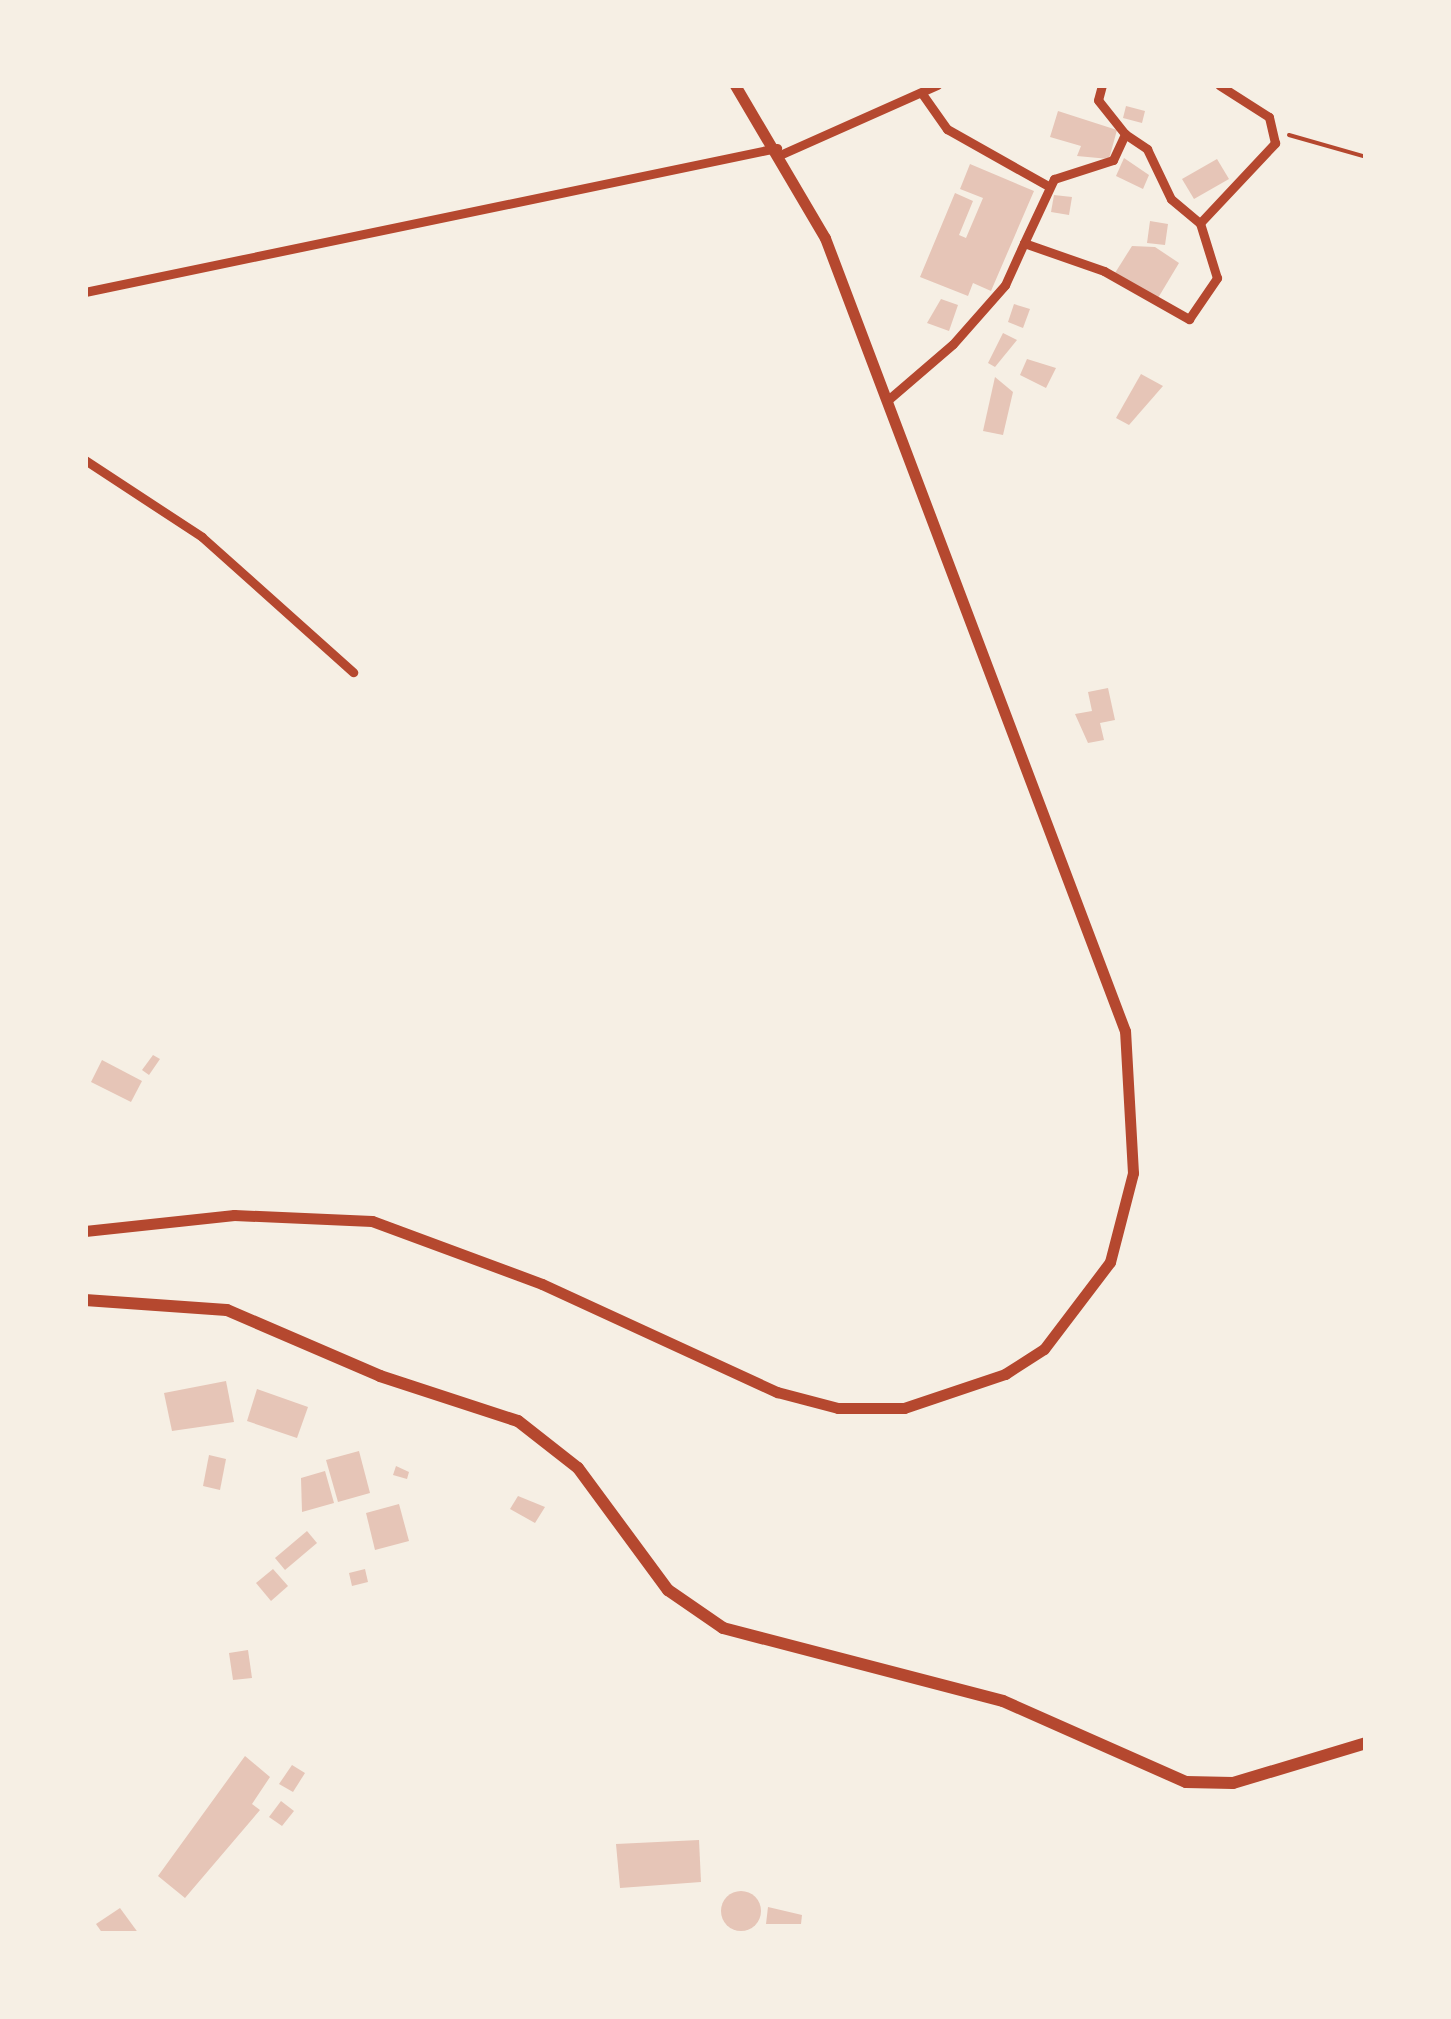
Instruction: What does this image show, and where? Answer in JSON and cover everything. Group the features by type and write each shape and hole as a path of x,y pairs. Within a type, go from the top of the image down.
{"main road":[{"path":"85,1300 227,1310 380,1376 518,1421 578,1468 668,1590 723,1628 1003,1700 1186,1782 1232,1783 1366,1743"}],"street":[{"path":"85,1230 234,1215 372,1222 490,1262 777,1392 838,1408 904,1408 1006,1374 1044,1349 1082,1307 1126,1217 1134,1114 1125,1031 889,399 780,151 735,85"},
{"path":"85,292 780,151 922,95 938,85"},
{"path":"1024,243 1104,271 1189,320 1217,278 1200,223 1171,199 1147,149 1126,134 1098,100 1102,85"},
{"path":"1200,223 1269,157 1273,130 1260,109 1218,85"},
{"path":"922,95 947,129 1048,186"},
{"path":"889,399 954,344 1005,285 1048,186 1082,164 1108,164 1126,134"},
{"path":"85,460 202,538 353,672"}],"path":[{"path":"1273,130 1366,158"}],"building":[{"path":"1126,106 1145,111 1142,123 1123,118"},
{"path":"1058,111 1117,130 1109,159 1077,156 1081,146 1050,137"},
{"path":"1124,158 1149,175 1143,189 1116,176"},
{"path":"1217,159 1229,179 1194,199 1182,179"},
{"path":"970,164 1034,191 991,291 973,283 968,296 920,277 955,193 973,201 959,235 966,238 983,198 960,189"},
{"path":"1054,195 1072,197 1069,215 1051,212"},
{"path":"1150,221 1168,224 1165,245 1147,243"},
{"path":"1132,246 1155,247 1179,263 1158,298 1115,273"},
{"path":"941,299 958,305 949,331 927,323"},
{"path":"1014,304 1030,309 1023,328 1008,322"},
{"path":"1003,333 1017,340 995,367 988,363"},
{"path":"1027,359 1056,368 1046,388 1020,375"},
{"path":"1141,374 1163,386 1129,425 1116,418"},
{"path":"995,377 1013,392 1003,435 983,431"},
{"path":"1108,688 1115,720 1100,723 1104,740 1088,743 1075,714 1092,711 1088,692"},
{"path":"153,1055 160,1059 149,1075 142,1070"},
{"path":"102,1060 142,1081 131,1102 91,1082"},
{"path":"226,1381 234,1422 172,1431 164,1393"},
{"path":"257,1389 308,1407 297,1438 247,1421"},
{"path":"359,1451 370,1493 338,1502 326,1460"},
{"path":"209,1455 226,1459 220,1490 203,1486"},
{"path":"396,1466 409,1472 407,1479 393,1475"},
{"path":"325,1471 334,1503 302,1512 301,1478"},
{"path":"518,1496 545,1507 535,1523 510,1509"},
{"path":"399,1504 409,1541 375,1550 366,1513"},
{"path":"307,1531 317,1543 285,1570 275,1558"},
{"path":"273,1569 288,1586 271,1601 256,1583"},
{"path":"365,1569 368,1582 352,1586 349,1573"},
{"path":"248,1650 252,1678 233,1680 229,1653"},
{"path":"245,1756 270,1777 252,1804 260,1810 185,1898 158,1876"},
{"path":"292,1765 305,1773 293,1792 279,1784"},
{"path":"281,1801 294,1811 282,1826 269,1817"},
{"path":"699,1840 701,1882 620,1888 616,1844"},
{"path":"741,1891 755,1897 761,1911 755,1925 741,1931 727,1925 721,1911 727,1897"},
{"path":"768,1907 802,1915 801,1924 766,1924"},
{"path":"120,1908 139,1934 103,1934 96,1924"}]}
